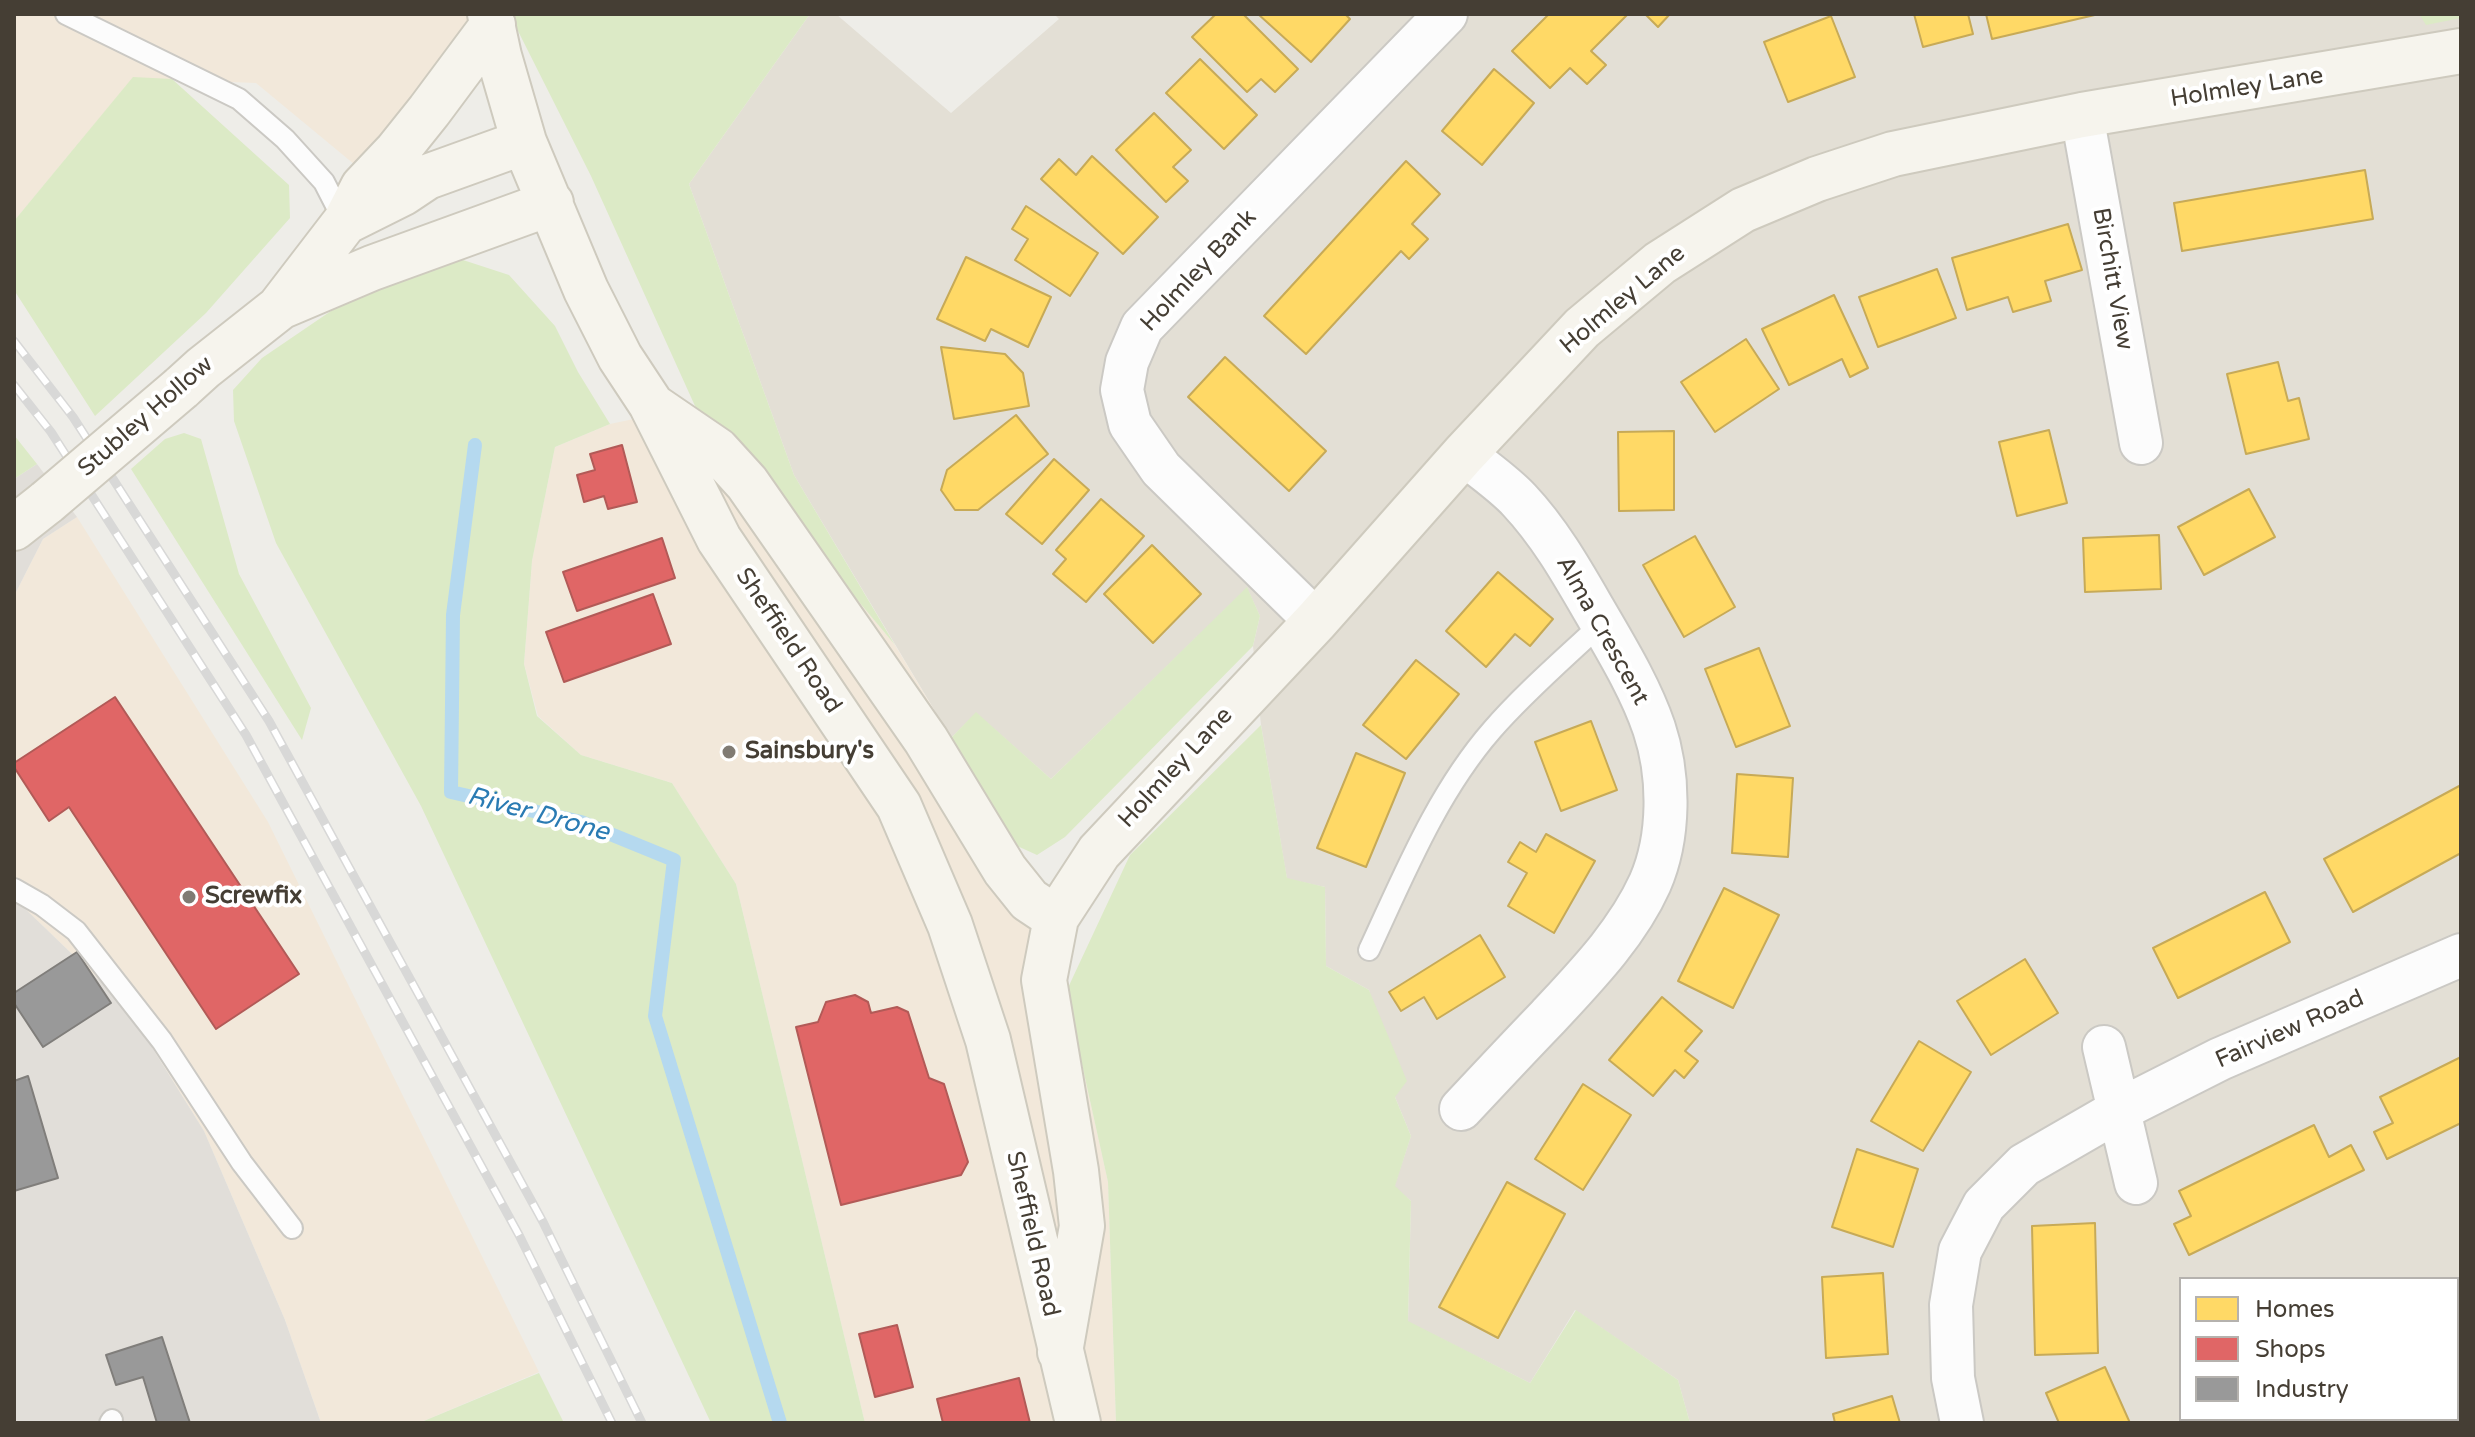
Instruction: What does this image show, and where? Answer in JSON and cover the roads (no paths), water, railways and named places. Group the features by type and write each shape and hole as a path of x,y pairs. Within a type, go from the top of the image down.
{"main road":[{"name":"Stubley Hollow","path":"30,515 203,368 279,308 345,222 363,187 429,111 491,20"},
{"name":"Sheffield Road","path":"491,20 524,142 586,290 620,357 651,404 719,539 899,806 945,912 988,1040 1078,1423"},
{"name":"Holmley Lane","path":"1060,1352 1082,1226 1076,1171 1044,980 1056,918 1099,852 1316,621 1464,454 1582,328 1660,263 1743,210 1817,179 1893,154 2082,115 2461,51"},
{"name":"Stubley Hollow","path":"345,222 427,177 524,142"},
{"name":"Stubley Hollow","path":"279,308 372,268 551,203"},
{"path":"651,404 717,450 747,483 926,740 1005,870 1029,900 1056,918"}],"street":[{"name":"Holmley Bank","path":"1316,621 1161,469 1130,424 1122,390 1127,362 1142,327 1152,316 1446,14"},
{"name":"Birchitt View","path":"2082,115 2141,443"},
{"name":"Alma Crescent","path":"1461,1109 1580,982 1623,929 1649,885 1659,858 1665,821 1655,730 1638,689 1602,623 1547,534 1518,499 1464,454"},
{"name":"Fairview Road","path":"1962,1423 1953,1378 1951,1305 1960,1251 1984,1205 2024,1165 2121,1109 2220,1059 2461,955"},
{"path":"2104,1047 2136,1183"}],"lane":[{"path":"66,14 239,99 285,139 324,182 345,222"},
{"path":"1369,950 1433,816 1463,769 1491,731 1602,623"},
{"path":"14,889 42,905 76,931 162,1041 242,1163 292,1228"}],"waterway":[{"name":"River Drone","path":"475,445 453,615 451,792 581,822 674,860 655,1016 780,1423"}],"railway":[{"path":"14,341 73,417 269,721 543,1222 642,1423"},
{"path":"14,385 51,432 246,735 519,1235 612,1423"}],"place":[{"name":"Sainsbury's","path":"729,752"},
{"name":"Screwfix","path":"189,897"}]}
